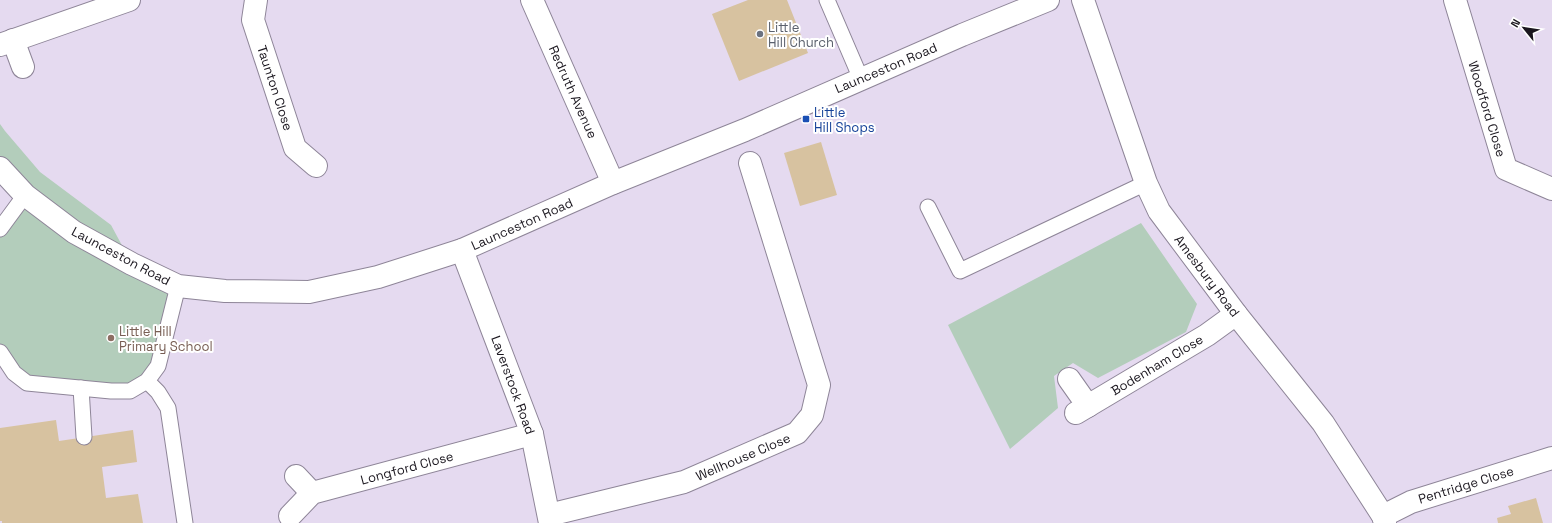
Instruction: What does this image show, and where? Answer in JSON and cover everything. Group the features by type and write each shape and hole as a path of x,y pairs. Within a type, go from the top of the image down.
{"street":[{"path":"23,67 6,42 129,0"},
{"name":"Taunton Close","path":"255,0 253,20 295,148 316,166"},
{"name":"Redruth Avenue","path":"532,0 613,184"},
{"name":"Launceston Road","path":"0,168 25,195 74,232 132,264 178,286 225,291 309,292 378,277 462,250 613,184 745,130 1048,0"},
{"name":"Amesbury Road","path":"1083,0 1146,183 1159,211 1236,314 1323,423 1384,520"},
{"name":"Woodford Close","path":"1454,0 1506,169 1552,189"},
{"name":"Wellhouse Close","path":"550,519 684,482 797,433 812,415 819,385 750,163"},
{"name":"Laverstock Road","path":"462,250 532,434 550,519"},
{"name":"Bodenham Close","path":"1069,379 1082,409 1207,335 1236,314"},
{"name":"Longford Close","path":"312,493 532,434"},
{"name":"Pentridge Close","path":"1384,520 1411,502 1552,458"},
{"path":"290,516 312,493 296,476"}],"lane":[{"path":"827,0 862,79"},
{"path":"928,207 960,271 1146,183"},
{"path":"0,229 25,195"},
{"path":"0,352 14,374 27,383 130,391 147,381 158,366 178,286"},
{"path":"147,381 158,392 168,408 185,523"},
{"path":"81,388 84,437"}],"green space":[{"path":"0,124 40,172 111,225 132,264 178,286 158,366 130,391 27,383 0,352 0,229 25,195 0,168"},
{"path":"1141,223 1197,304 1186,332 1098,378 1073,363 1054,376 1058,408 1010,449 948,325"}],"building":[{"name":"Little Hill Church","path":"748,0 787,0 808,53 739,81 712,14"},
{"path":"821,142 837,195 800,206 784,153"},
{"path":"56,420 59,441 133,430 137,462 102,467 106,498 138,494 143,523 2,523 2,521 0,521 0,428"},
{"path":"1536,498 1543,523 1498,523 1497,518 1511,514 1508,506"}],"place":[{"name":"Little Hill Church","path":"760,34"},
{"name":"Little Hill Shops","path":"806,119"},
{"name":"Little Hill Primary School","path":"111,338"}]}
